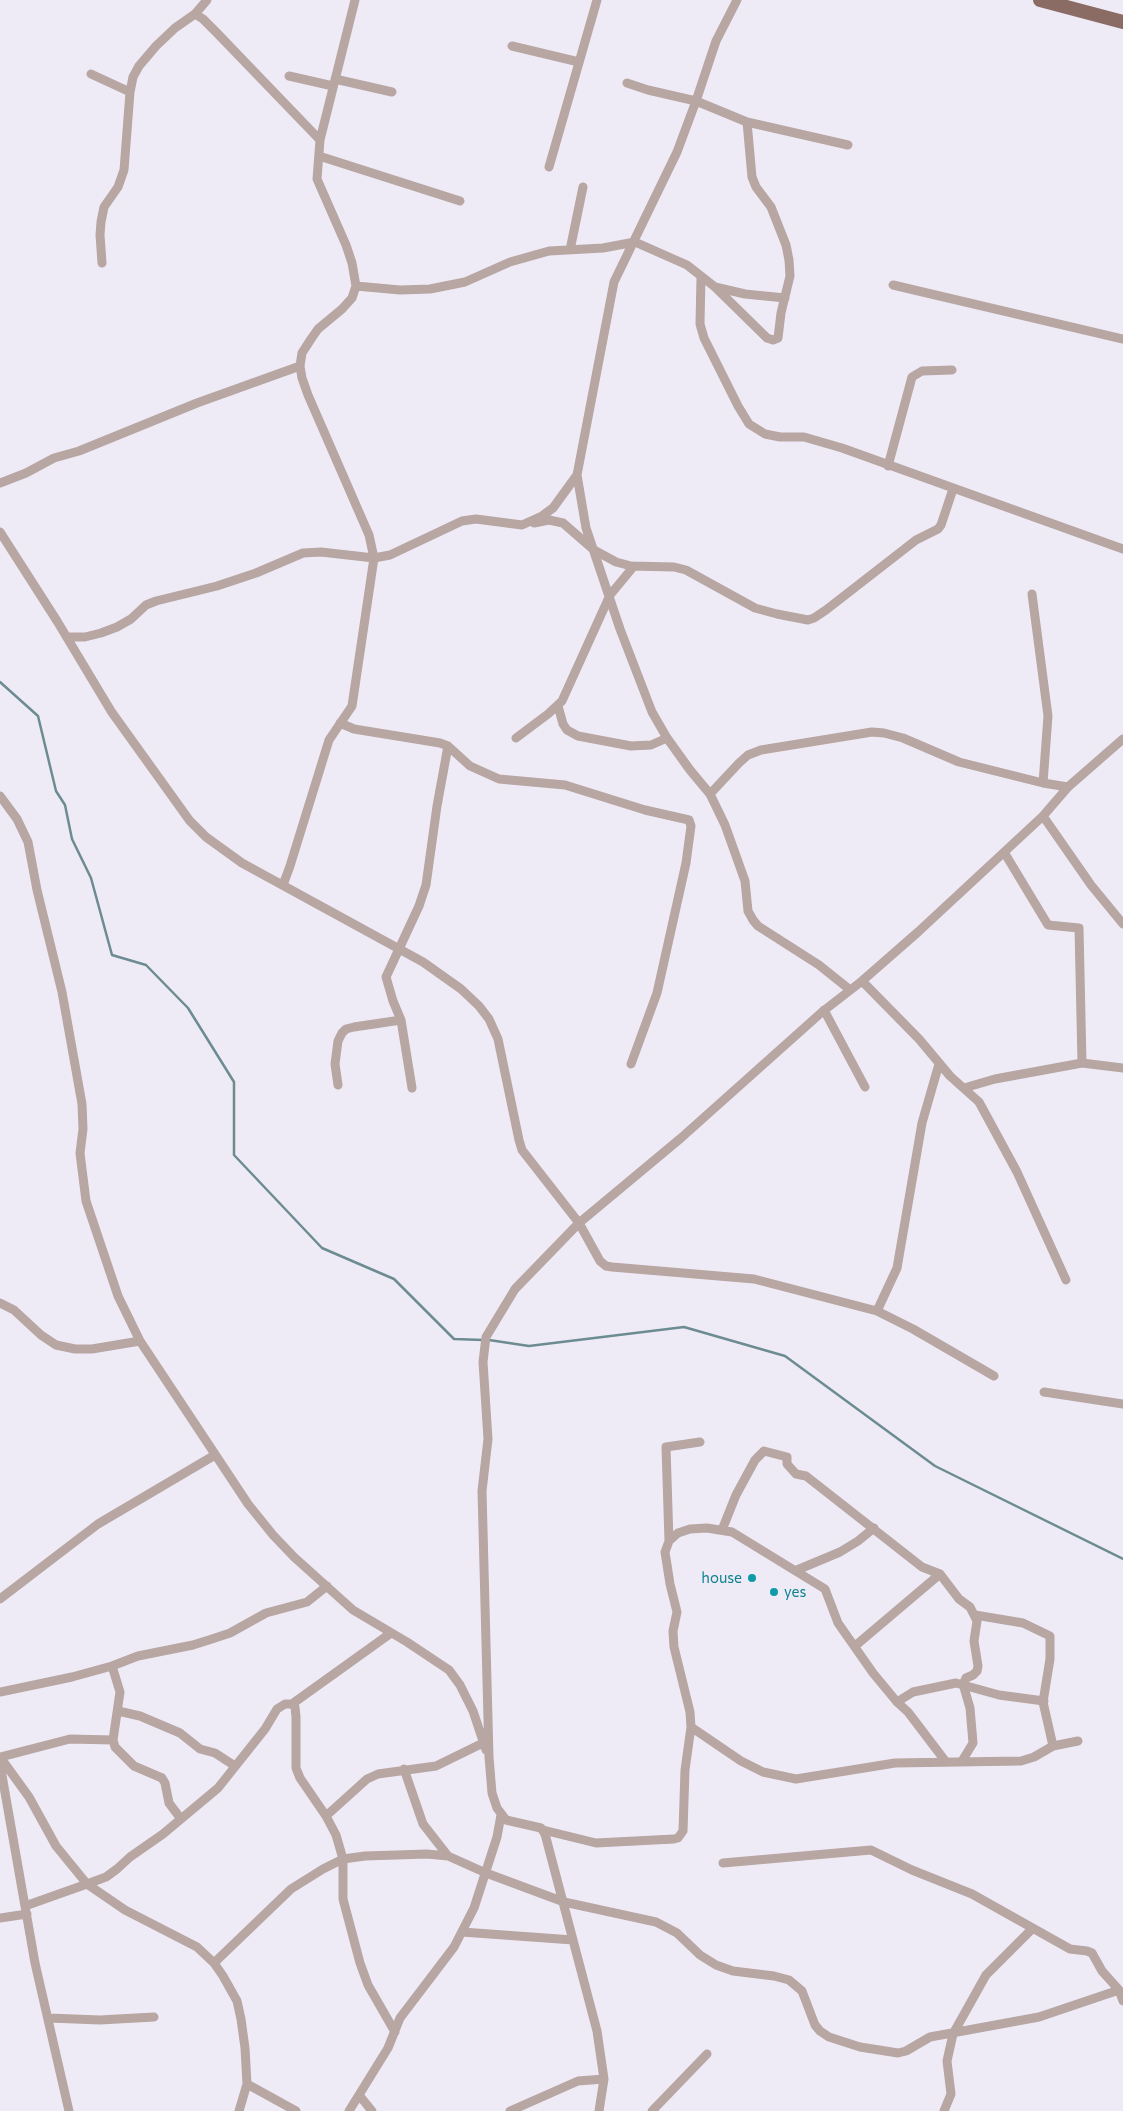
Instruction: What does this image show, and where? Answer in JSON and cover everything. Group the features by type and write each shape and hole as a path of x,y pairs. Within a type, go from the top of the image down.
{"main road":[{"path":"1040,0 1123,22"}],"street":[{"path":"283,885 328,740 352,706 374,558 369,535 308,395 300,366 302,353 314,334 352,298 356,286 346,244 317,179 320,140 355,0"},
{"path":"549,167 598,0"},
{"path":"737,0 716,41 677,152 614,282 577,475 586,528 620,629 652,712 667,738 710,794 725,824 745,881 748,911 758,926 820,964 849,989"},
{"path":"102,263 101,222 104,207 118,187 124,170 130,92 133,77 139,66 156,46 175,28 195,14 204,1"},
{"path":"195,14 216,32 320,140"},
{"path":"512,46 579,62"},
{"path":"91,74 130,92"},
{"path":"288,76 392,92"},
{"path":"627,82 648,90 696,101 747,122 848,145"},
{"path":"356,286 400,290 430,289 465,282 527,256 549,251 603,248 635,242 687,265 715,287 767,338 773,340 778,338 780,335 781,313 790,276 788,252 771,207 756,187 752,177 747,122"},
{"path":"319,156 460,201"},
{"path":"570,250 583,187"},
{"path":"701,277 700,324 704,338 749,424 765,434 780,437 804,437 842,448 1123,549"},
{"path":"893,285 1123,339"},
{"path":"715,287 744,294 785,298"},
{"path":"0,483 26,473 54,458 79,451 197,403 300,366"},
{"path":"888,466 912,377 922,371 952,370"},
{"path":"522,525 542,516 553,508 577,475"},
{"path":"66,637 85,637 101,633 131,619 146,605 156,601 217,586 256,573 303,553 321,552 374,558 390,555 462,521 476,519 522,525 549,520 564,523 594,550 616,562 634,566 674,567 686,570 755,608 801,619 814,618 916,540 938,529 953,489"},
{"path":"0,532 111,711 190,821 206,837 226,853 423,962 461,988 489,1019 498,1039 522,1150 579,1223 600,1261 606,1266 754,1279 876,1311 913,1329 994,1376"},
{"path":"516,738 558,706 610,595 634,566"},
{"path":"1032,594 1048,716 1043,784"},
{"path":"558,706 562,724 578,736 631,746 651,745 667,738"},
{"path":"340,723 354,729 440,743 448,746 470,766 498,779 565,785 645,810 684,818 691,823 686,863 657,993 631,1064"},
{"path":"710,794 748,755 761,750 872,732 903,738 959,762 1043,784 1068,787"},
{"path":"946,1762 908,1712 896,1702 873,1673 854,1646 838,1623 825,1589 797,1570 732,1532 707,1528 690,1529 678,1533 666,1546 666,1561 677,1612 673,1631 674,1648 690,1712 691,1727 685,1770 683,1831 674,1840 596,1843 506,1820 501,1814 492,1793 489,1757 482,1491 488,1439 483,1362 486,1337 515,1289 579,1223 681,1138 824,1010 849,989 862,981 918,932 1043,816 1068,787 1123,739"},
{"path":"412,1088 401,1020 386,976 426,885 436,806 448,746"},
{"path":"0,796 17,819 28,842 37,890 62,992 82,1104 83,1129 80,1153 86,1201 118,1296 140,1342 248,1504 273,1535 294,1557 353,1610 449,1670 460,1685 473,1711 489,1757"},
{"path":"1043,816 1091,885 1123,924"},
{"path":"1004,852 1048,925 1079,928 1082,1063"},
{"path":"862,981 919,1039 939,1064 979,1102 1017,1172 1066,1280"},
{"path":"824,1010 865,1087"},
{"path":"338,1085 334,1064 338,1041 342,1033 354,1026 401,1020"},
{"path":"964,1088 995,1079 1082,1063 1123,1068"},
{"path":"876,1311 897,1268 922,1123 939,1064"},
{"path":"0,1303 14,1310 41,1335 56,1345 92,1350 140,1342"},
{"path":"1044,1392 1123,1404"},
{"path":"669,1541 666,1447 700,1442"},
{"path":"722,1530 736,1495 755,1460 764,1451 787,1457 787,1464 796,1474 806,1476 922,1567 940,1574 959,1599 970,1607 975,1615 974,1641 978,1666 977,1671 966,1678 963,1684 970,1708 973,1732 972,1743 962,1760"},
{"path":"0,1599 98,1524 215,1455"},
{"path":"797,1570 840,1552 874,1528"},
{"path":"854,1646 940,1574"},
{"path":"0,1692 112,1666 138,1656 192,1645 230,1633 266,1613 307,1602 327,1586"},
{"path":"975,1615 1023,1623 1050,1636 1050,1659 1044,1702 1053,1746"},
{"path":"0,1918 26,1910 106,1877 117,1869 218,1788 265,1729 277,1709 285,1704 292,1704 391,1633"},
{"path":"112,1666 120,1692 113,1740 119,1753 134,1766 162,1778 165,1782 169,1803 181,1819"},
{"path":"896,1702 918,1691 956,1683 999,1695 1044,1702"},
{"path":"292,1704 295,1707 296,1717 296,1768 300,1778 326,1816 336,1835 343,1859 343,1899 360,1963 368,1985 395,2032"},
{"path":"118,1711 140,1716 180,1733 200,1749 215,1753 235,1766"},
{"path":"691,1727 740,1761 780,1777 796,1779 894,1763 962,1760 1021,1761 1034,1757 1053,1746 1078,1741"},
{"path":"0,1760 70,1739 113,1740"},
{"path":"326,1816 367,1779 378,1774 404,1769 436,1766 484,1743"},
{"path":"0,1760 33,1803 56,1846 87,1884 125,1910 197,1947 214,1963 232,1988 241,2019 247,2071 246,2084 239,2111"},
{"path":"0,1760 35,1963 69,2111"},
{"path":"404,1769 423,1824 448,1856"},
{"path":"349,2111 388,2048 400,2018 454,1947 462,1932 474,1908 486,1873 497,1836 501,1814"},
{"path":"543,1830 564,1902 597,2031 604,2079 603,2109"},
{"path":"723,1863 871,1850 912,1870 972,1894 1070,1950 1092,1953 1102,1971 1119,1990 1123,2001"},
{"path":"214,1963 291,1889 323,1869 343,1859 365,1856 427,1854 448,1856 486,1873 564,1902 656,1922 677,1932 700,1955 716,1965 733,1971 774,1976 789,1980 802,1991 820,2031 828,2037 860,2048 898,2052 906,2051 930,2037 1039,2017 1119,1990"},
{"path":"945,2110 951,2094 947,2061 953,2034 986,1975 1032,1930"},
{"path":"462,1932 573,1940"},
{"path":"49,2018 100,2020 154,2017"},
{"path":"652,2111 708,2054"},
{"path":"510,2111 578,2081 604,2079"},
{"path":"246,2084 296,2111"},
{"path":"359,2095 372,2111"}],"waterway":[{"path":"0,682 38,716 56,791 65,805 72,839 91,878 112,955 146,965 188,1008 234,1082 234,1155 322,1248 394,1279 454,1339 483,1340"},
{"path":"489,1340 529,1346 684,1327 785,1356 935,1466 1123,1559"}],"place":[{"name":"house","path":"752,1578"},
{"name":"yes","path":"774,1592"}]}
